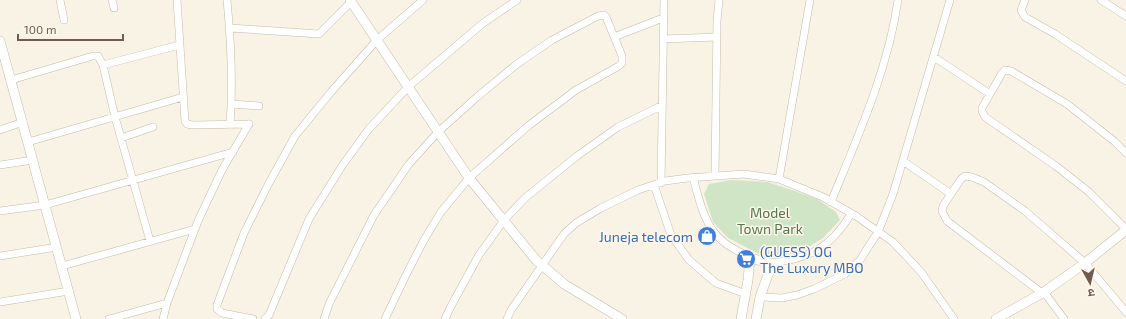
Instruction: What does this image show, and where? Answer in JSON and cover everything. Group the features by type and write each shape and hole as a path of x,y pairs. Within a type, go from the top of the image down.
{"street":[{"path":"60,0 64,20"},
{"path":"163,319 195,229 222,170 249,124 187,124 185,121 182,97 177,0"},
{"path":"227,0 230,28 232,104 230,124"},
{"path":"253,319 239,318 222,313 217,309 217,305 244,233 269,182 295,136 331,92 377,40 423,0"},
{"path":"265,319 269,315 309,219 342,166 368,130 408,87 482,24 516,0"},
{"path":"664,0 657,184 671,235 689,260 716,283 746,294"},
{"path":"715,175 719,0"},
{"path":"779,178 810,0"},
{"path":"831,202 871,103 895,22 898,0"},
{"path":"760,297 782,298 797,295 814,289 845,274 860,260 878,232 893,194 950,0"},
{"path":"1024,0 1021,10 1025,17 1055,34 1126,81"},
{"path":"1102,0 1126,16"},
{"path":"230,28 320,34 350,1 469,178 536,260 564,284 622,319"},
{"path":"324,319 329,304 374,215 409,164 438,132 517,64 552,40 601,15 604,15 622,56 622,63 576,90 528,126 469,178 441,212 424,240 404,277 385,319"},
{"path":"614,37 663,18"},
{"path":"663,39 717,37"},
{"path":"0,40 76,319"},
{"path":"103,65 179,45"},
{"path":"11,80 93,56 98,56 103,65 115,117 150,242"},
{"path":"934,57 990,94"},
{"path":"996,319 1007,317 1085,263 1126,230 1089,192 1056,166 985,117 982,108 1002,73 1005,70 1012,71 1067,104 1114,141 1126,153"},
{"path":"28,142 182,97"},
{"path":"232,104 258,106"},
{"path":"445,319 479,255 504,220 525,198 577,156 618,127 661,106"},
{"path":"0,130 22,122"},
{"path":"121,138 153,127"},
{"path":"0,211 45,204 233,152"},
{"path":"0,165 33,160"},
{"path":"903,161 951,194"},
{"path":"507,319 511,310 564,234 576,223 638,190 657,184 694,177 744,174 779,178 831,202 852,214 893,242 921,272 954,319"},
{"path":"1064,319 1043,292 947,221 942,210 961,179 965,176 984,182 1025,211 1085,263 1126,312"},
{"path":"694,177 706,218 714,232 725,243 750,258 770,262 789,261 812,254 843,228 852,214"},
{"path":"62,266 195,229"},
{"path":"0,256 57,247"},
{"path":"741,319 746,294 750,258"},
{"path":"756,319 760,297 769,272 770,262"},
{"path":"0,302 68,290"},
{"path":"109,319 168,303"}],"green space":[{"name":"Model Town Park","path":"731,180 767,182 817,199 836,212 840,220 823,238 802,251 781,256 761,255 728,238 713,222 704,194 709,184"}],"place":[{"name":"Juneja telecom","path":"707,236"},
{"name":"(GUESS) OG The Luxury MBO","path":"746,259"}]}
